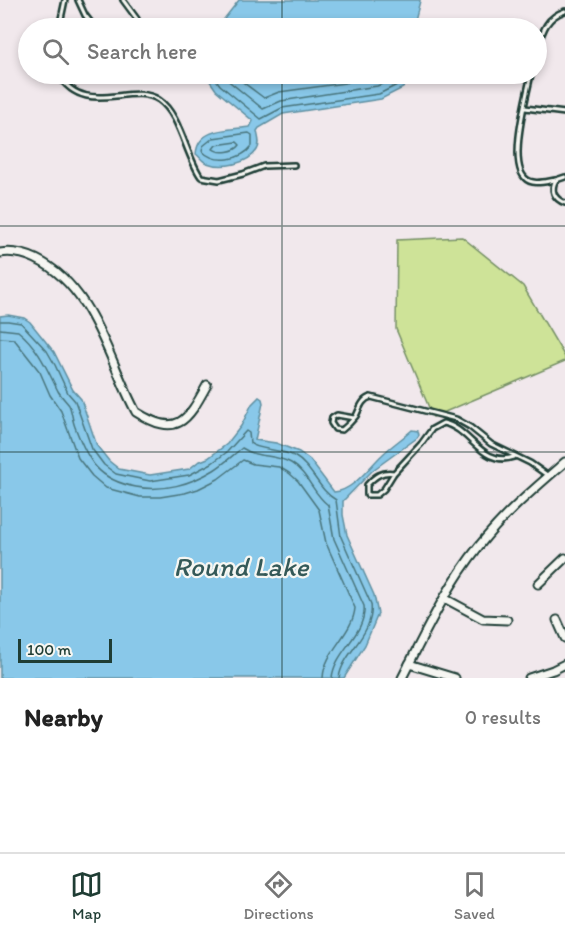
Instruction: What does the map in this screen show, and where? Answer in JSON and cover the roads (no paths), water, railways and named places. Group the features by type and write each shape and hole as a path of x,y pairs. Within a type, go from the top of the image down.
{"street":[{"path":"0,253 27,255 50,266 72,285 89,312 136,412 165,425 178,424 189,416 207,385"},
{"path":"402,678 444,598 468,560 492,531 565,462"},
{"path":"538,584 565,558"},
{"path":"444,598 483,619 507,620"},
{"path":"557,620 565,638"},
{"path":"409,664 455,678"},
{"path":"529,678 565,664"}],"lane":[{"path":"61,18 65,0"},
{"path":"78,0 87,18"},
{"path":"123,0 136,18"},
{"path":"547,22 565,11"},
{"path":"67,84 74,91 91,96 113,98 139,95 158,99 171,114 194,167 201,177 219,180 264,166 294,165"},
{"path":"529,84 517,155 522,175 535,183 565,177"},
{"path":"525,108 565,113"},
{"path":"556,180 552,186 554,194 559,201 565,203"},
{"path":"354,418 337,415 332,418 331,423 335,429 342,430 354,418 365,399 379,398 456,419 491,444 542,470 548,476"},
{"path":"394,473 379,474 372,479 367,485 367,495 377,495 384,489 394,473 432,429 443,423 457,428 484,453 506,460 515,456"}],"water":[{"path":"239,0 420,0 416,18 225,18"},
{"path":"212,84 406,84 403,88 381,99 283,114 259,128 257,131 259,145 253,155 241,162 227,165 213,165 206,162 196,154 198,145 208,134 250,127 253,121"},
{"name":"Round Lake","path":"0,316 24,318 30,322 54,352 73,390 81,399 97,446 119,469 150,475 189,469 227,444 241,426 252,404 259,397 263,403 255,440 276,443 299,452 310,460 334,492 341,491 354,483 412,430 418,431 417,438 373,470 343,501 347,535 374,595 378,614 365,645 344,678 0,678"}]}
